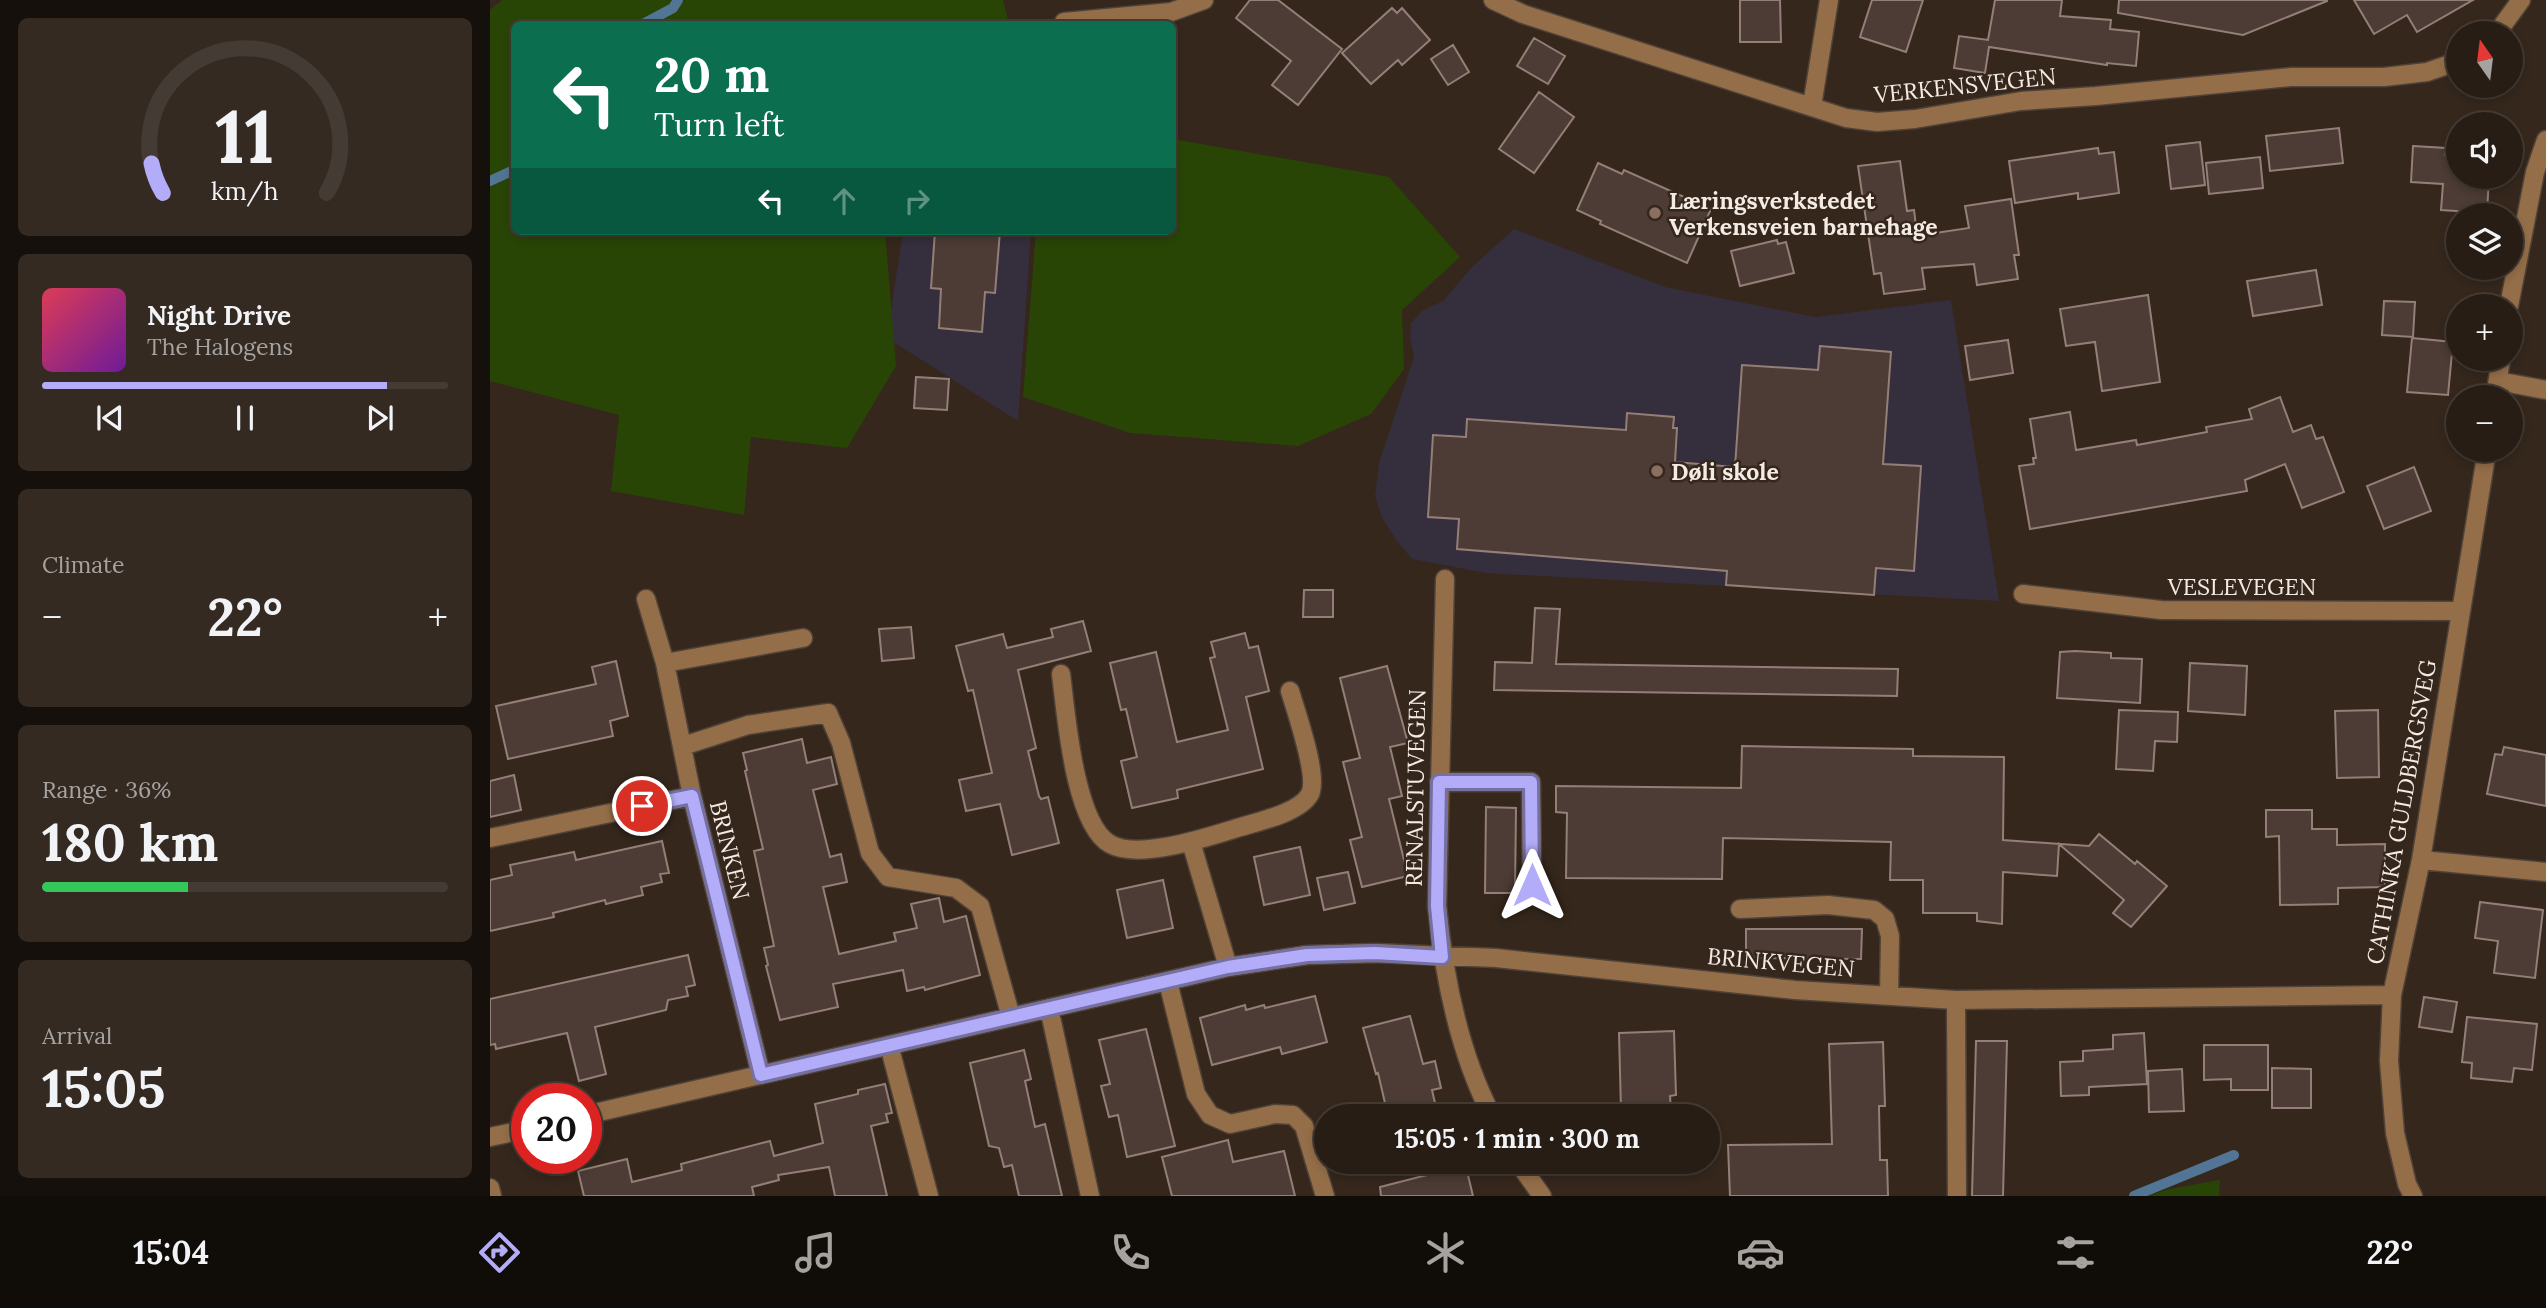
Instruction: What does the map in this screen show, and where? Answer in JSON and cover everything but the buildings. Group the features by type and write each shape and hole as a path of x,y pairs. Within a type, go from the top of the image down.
{"street":[{"path":"1075,21 1171,12 1204,0"},
{"name":"VERKENSVEGEN","path":"1493,0 1523,15 1846,118 1877,122 2021,101 2291,77 2384,76 2427,72 2446,65"},
{"path":"1812,106 1829,0"},
{"path":"2506,21 2521,0"},
{"path":"2511,294 2535,172 2546,140"},
{"path":"2523,390 2546,390"},
{"name":"CATHINKA GULDBERGSVEG","path":"2410,1190 2395,1133 2390,1073 2392,995 2421,860 2485,462"},
{"name":"RENALSTUVEGEN","path":"1445,579 1437,906 1442,957 1460,1032 1486,1104"},
{"name":"VESLEVEGEN","path":"2023,594 2161,610 2461,611"},
{"path":"646,599 665,663 692,796"},
{"path":"665,663 803,638"},
{"path":"1061,674 1072,760 1089,819 1109,844 1135,850 1191,842 1296,809 1310,793 1312,771 1290,691"},
{"path":"683,746 748,724 828,713 841,743 870,853 888,877 957,888 980,906 1012,1017"},
{"path":"1439,782 1531,782 1532,885"},
{"name":"BRINKEN","path":"490,838 692,796 761,1075"},
{"path":"1191,842 1228,967"},
{"path":"2421,860 2546,872"},
{"path":"1740,909 1828,905 1874,910 1885,919 1890,936 1889,996"},
{"name":"BRINKVEGEN","path":"1168,982 1228,967 1307,955 1375,953 1496,958 1795,990 1956,1000 2392,995"},
{"path":"602,1111 1168,982 1196,1094 1210,1115 1230,1124 1275,1114 1293,1115 1304,1126 1325,1196"},
{"path":"1956,1000 1958,1196"},
{"path":"1049,1008 1090,1196"},
{"path":"889,1045 929,1196"},
{"path":"490,1137 511,1132"},
{"path":"1526,1174 1542,1196"},
{"path":"490,1188 492,1196"}],"shaded area":[{"path":"1514,229 1665,287 1815,317 1951,300 1999,601 1486,573 1412,559 1381,516 1375,496 1379,463 1414,357 1410,338 1411,323 1422,311 1443,301 1472,267"},
{"path":"902,235 1031,235 1018,421 887,338"}],"green space":[{"path":"502,0 1003,0 1008,20 1005,21 511,21 511,235 885,235 896,366 847,448 751,437 744,515 611,491 619,415 490,381 490,10"},
{"path":"1176,140 1389,177 1460,257 1402,310 1404,369 1371,414 1298,446 1130,433 1023,397 1036,235 1176,235"},
{"path":"2220,1180 2219,1196 2148,1196 2169,1189"}],"waterway":[{"path":"649,21 673,8 678,0"},
{"path":"490,181 511,171"},
{"path":"2134,1196 2234,1155"}],"place":[{"name":"Læringsverkstedet Verkensveien barnehage","path":"1655,213"},
{"name":"Døli skole","path":"1657,471"}],"route":[{"path":"642,806 692,796 761,1075 1228,967 1307,955 1375,953 1442,957 1437,906 1439,782 1531,782 1532,885"}]}
